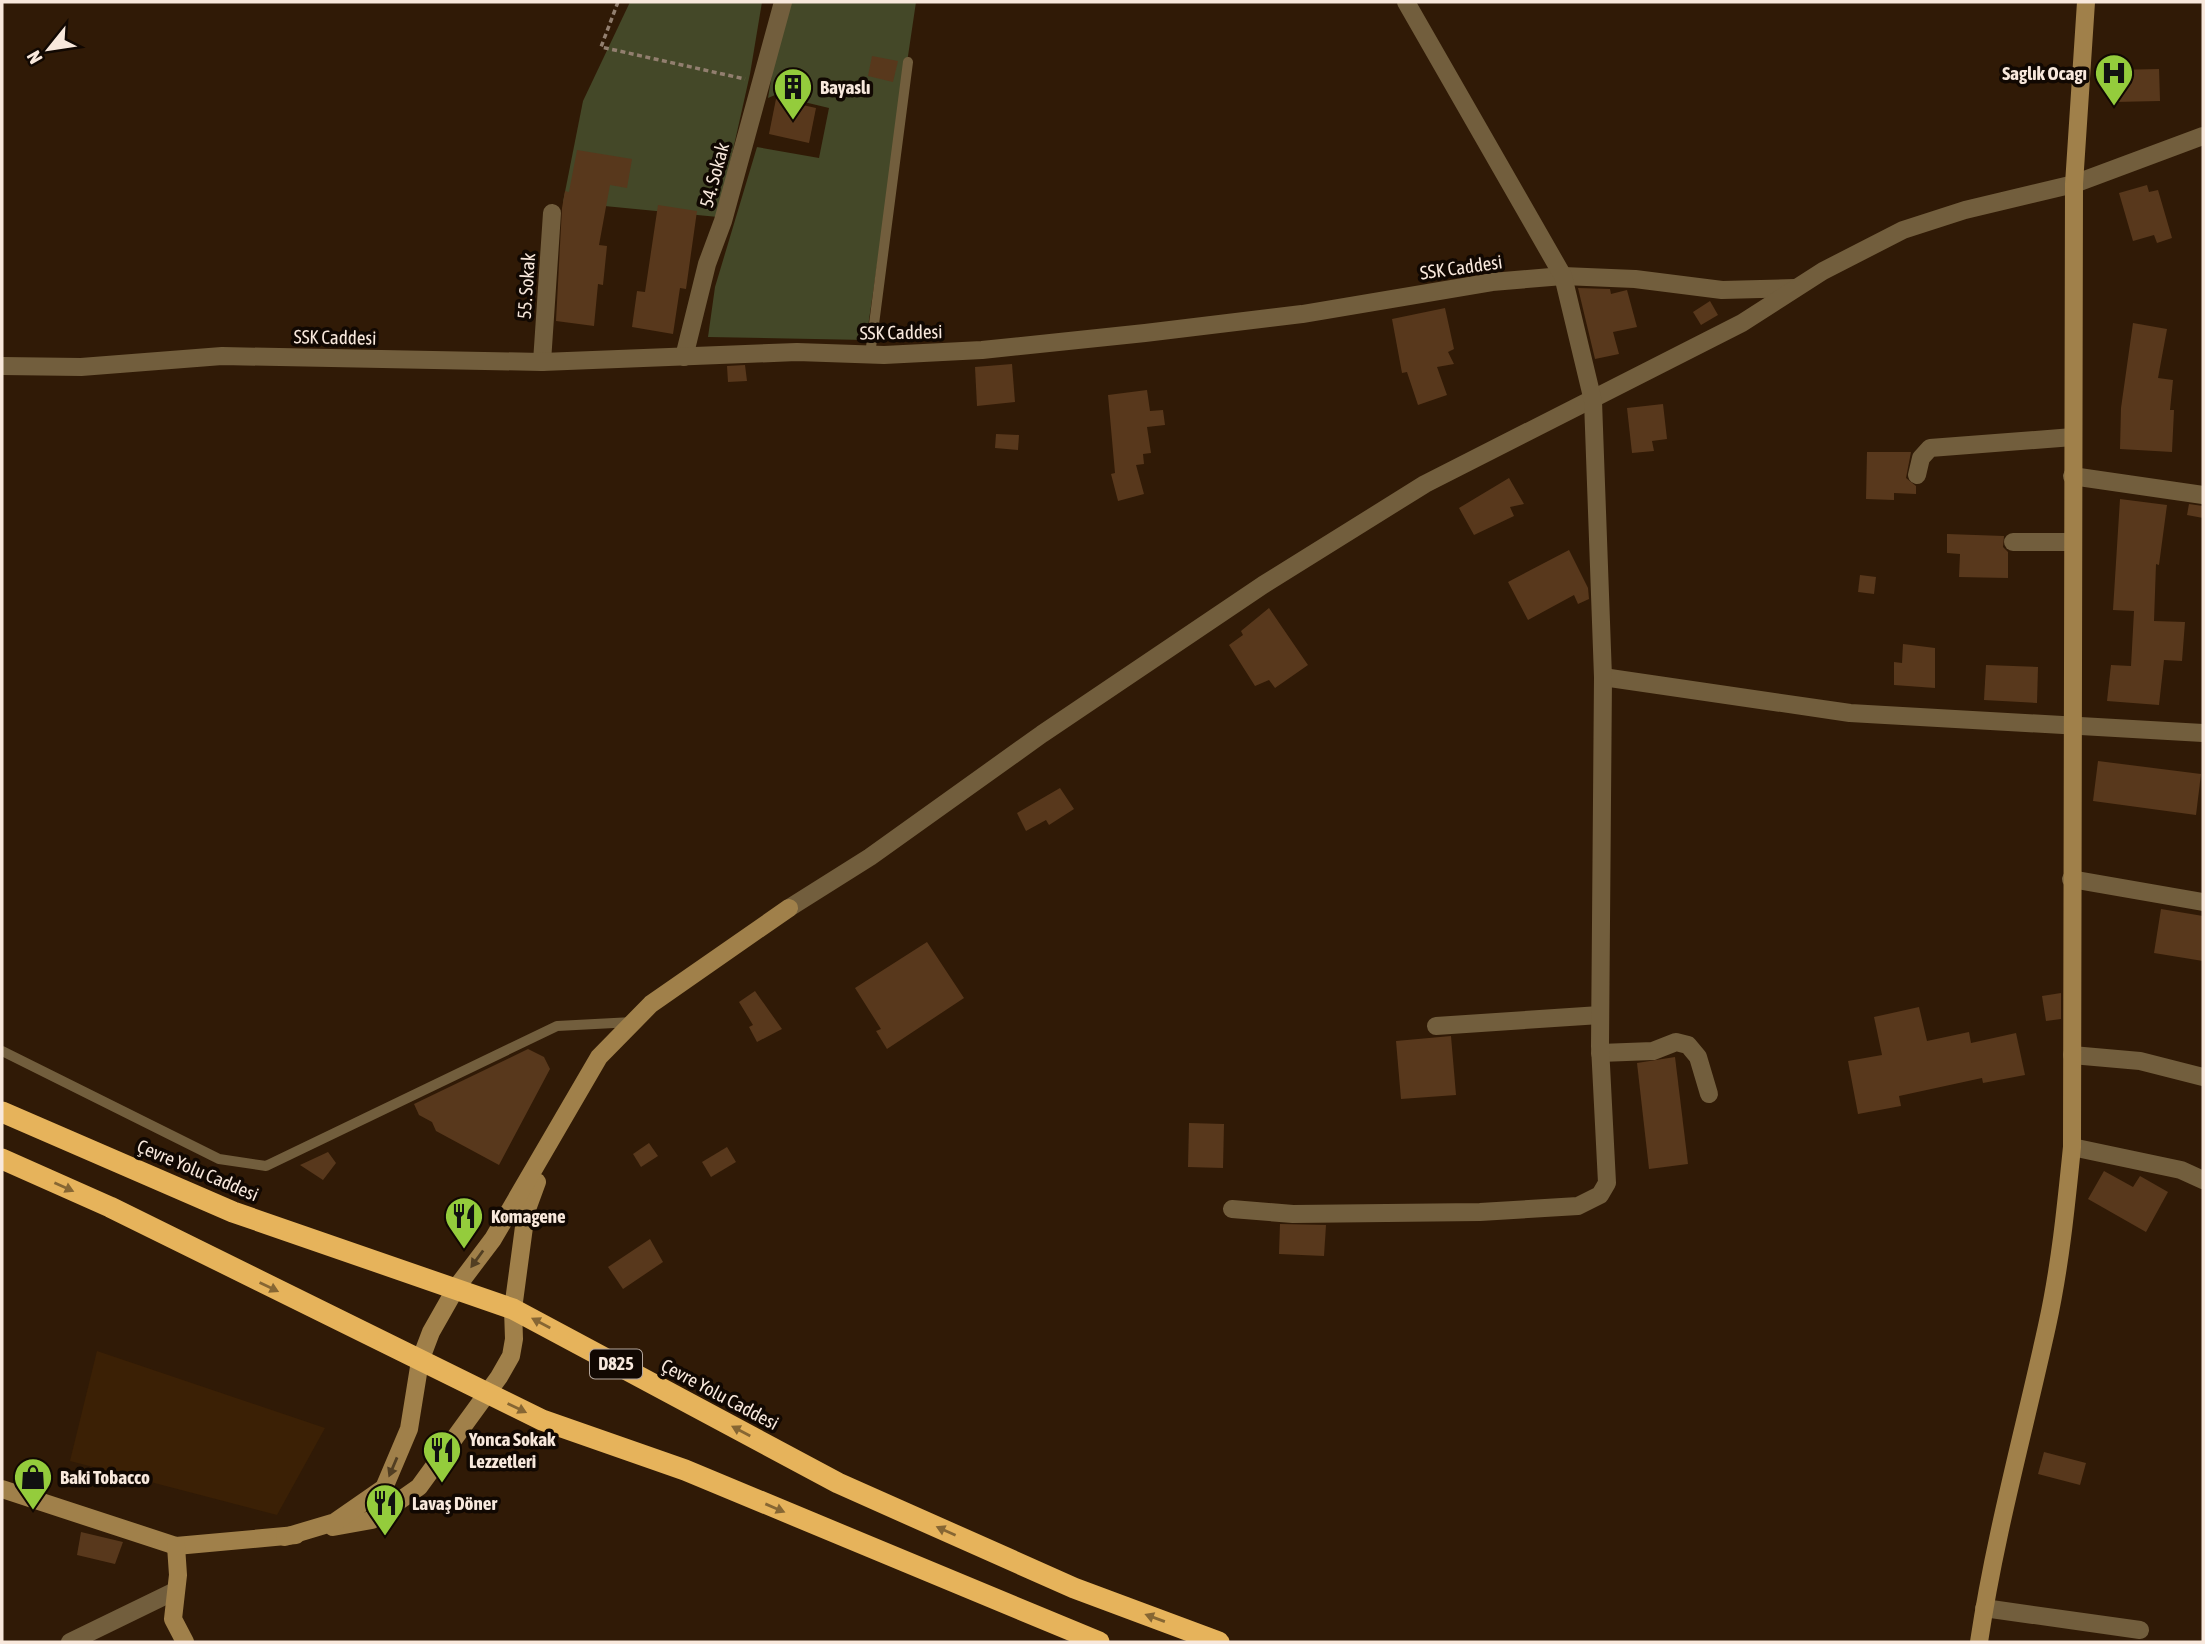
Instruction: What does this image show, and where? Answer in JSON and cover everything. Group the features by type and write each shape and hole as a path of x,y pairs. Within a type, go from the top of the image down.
{"highway":[{"name":"Çevre Yolu Caddesi","path":"2,1112 233,1212 513,1309 838,1483 1074,1588 1219,1642"},
{"path":"2,1159 110,1208 542,1420 685,1470 1099,1642"}],"street":[{"name":"54. Sokak","path":"684,357 707,264 723,221 783,2"},
{"path":"1232,1209 1293,1214 1480,1212 1578,1206 1600,1195 1607,1183 1600,1053 1603,677 1593,401 1563,276 1406,2"},
{"path":"1979,1642 1990,1570 2048,1324 2065,1218 2072,1147 2074,184 2086,2"},
{"path":"285,1537 335,1522 384,1488 409,1429 420,1361 430,1332 456,1288 493,1239 599,1057 651,1004 789,908 870,857 1042,734 1275,578 1425,484 1742,323 1795,288 1903,230 1965,210 2074,184 2203,136"},
{"name":"55. Sokak","path":"542,362 552,213"},
{"name":"SSK Caddesi","path":"2,366 81,367 222,356 542,362 797,352 870,355 982,350 1132,335 1302,314 1492,282 1563,276 1635,279 1722,290 1795,288"},
{"path":"1917,475 1921,458 1930,448 2073,437"},
{"path":"2073,476 2203,495"},
{"path":"2013,542 2072,542"},
{"path":"1603,677 1850,713 2203,733"},
{"path":"2071,878 2203,902"},
{"path":"1436,1026 1600,1015"},
{"path":"1600,1053 1653,1051 1676,1042 1688,1045 1698,1056 1709,1094"},
{"path":"2072,1055 2140,1061 2203,1077"},
{"path":"2,1489 176,1546 285,1537 372,1520 419,1487 511,1356 513,1309 526,1212 553,1139"},
{"path":"2072,1147 2180,1170 2203,1180"},
{"path":"176,1546 178,1575 173,1619 185,1642"},
{"path":"70,1642 175,1591"},
{"path":"1984,1608 2140,1630"}],"lane":[{"path":"870,355 908,62"},
{"path":"2,1051 219,1159 266,1166 557,1026 633,1022"}],"path":[{"path":"618,2 601,47 761,82"}],"shaded area":[{"path":"97,1351 325,1428 277,1515 70,1461"}],"green space":[{"path":"630,2 762,2 750,74 718,217 563,202 583,101"},
{"path":"784,2 916,2 866,340 708,337 715,287 757,147 819,158 829,108 775,95 768,98"}],"building":[{"path":"872,56 898,61 893,82 868,76"},
{"path":"2159,69 2160,101 2114,102 2114,70"},
{"name":"Bayaslı","path":"776,99 816,108 809,143 769,134"},
{"path":"577,150 632,159 627,188 610,185 599,245 607,246 603,285 598,284 594,326 556,321 562,208 565,191 569,192"},
{"path":"2147,185 2149,192 2158,190 2172,238 2157,243 2154,235 2133,241 2119,193"},
{"path":"658,205 697,211 686,289 680,288 673,334 632,327 637,291 645,292"},
{"path":"1578,288 1610,289 1611,294 1627,290 1637,327 1613,332 1619,354 1595,359"},
{"path":"1710,301 1718,315 1701,325 1693,312"},
{"path":"1445,308 1454,349 1448,352 1454,364 1437,367 1447,395 1418,405 1407,372 1402,373 1392,319"},
{"path":"2133,323 2167,329 2158,378 2173,380 2170,410 2174,410 2172,452 2120,449 2121,408"},
{"path":"1012,364 1015,402 977,406 975,367"},
{"path":"745,365 747,381 728,382 727,366"},
{"path":"1147,390 1150,411 1163,410 1165,425 1147,427 1151,453 1143,454 1144,464 1136,465 1144,494 1118,501 1111,474 1115,473 1108,395"},
{"path":"1663,404 1667,439 1652,441 1654,451 1632,453 1627,408"},
{"path":"996,434 1019,435 1018,450 995,448"},
{"path":"1867,452 1911,452 1906,478 1916,486 1916,494 1894,493 1894,500 1866,499"},
{"path":"1509,478 1524,504 1510,507 1514,516 1474,535 1459,508"},
{"path":"2120,499 2167,505 2159,565 2156,564 2154,621 2185,622 2182,661 2164,660 2159,705 2107,701 2111,665 2131,666 2134,611 2113,610"},
{"path":"2189,504 2203,506 2203,518 2187,515"},
{"path":"1947,534 2004,536 2003,547 2008,552 2008,578 1959,577 1960,554 1947,553"},
{"path":"1569,550 1588,588 1589,599 1578,604 1574,595 1528,620 1508,582"},
{"path":"1860,575 1876,577 1874,594 1858,592"},
{"path":"1269,608 1308,665 1275,688 1269,680 1255,686 1229,645 1243,635 1241,631"},
{"path":"1903,644 1935,648 1935,688 1894,685 1894,662 1902,663"},
{"path":"1986,665 2038,667 2037,703 1984,700"},
{"path":"2098,761 2201,774 2196,815 2093,801"},
{"path":"1060,788 1074,809 1049,825 1046,820 1026,831 1017,813"},
{"path":"2161,909 2203,916 2203,961 2154,953"},
{"path":"927,942 964,998 887,1049 876,1031 881,1029 855,988"},
{"path":"755,991 782,1029 757,1042 749,1027 753,1025 739,1002"},
{"path":"2061,993 2061,1019 2046,1021 2042,996"},
{"path":"1919,1007 1927,1041 1969,1032 1971,1043 2016,1033 2025,1075 1983,1083 1982,1078 1899,1096 1901,1106 1858,1114 1848,1061 1882,1055 1874,1017"},
{"path":"1451,1036 1456,1095 1401,1099 1396,1041"},
{"path":"528,1049 544,1057 550,1069 499,1165 436,1131 432,1122 419,1115 414,1104"},
{"path":"1675,1057 1688,1164 1649,1169 1637,1063"},
{"path":"1189,1123 1224,1124 1223,1168 1188,1167"},
{"path":"649,1143 658,1156 641,1167 633,1154"},
{"path":"727,1147 736,1162 711,1177 702,1162"},
{"path":"328,1152 336,1163 323,1180 300,1165"},
{"path":"2104,1171 2133,1187 2140,1176 2168,1192 2146,1232 2088,1199"},
{"path":"1280,1224 1326,1225 1324,1256 1279,1254"},
{"path":"650,1239 663,1262 623,1289 608,1267"},
{"path":"2044,1452 2086,1463 2080,1485 2038,1474"},
{"path":"81,1532 123,1542 115,1564 77,1555"}],"place":[{"name":"Saglık Ocagı","path":"2114,107"},
{"name":"Bayaslı","path":"793,121"},
{"name":"Komagene","path":"464,1250"},
{"name":"Yonca Sokak Lezzetleri","path":"442,1484"},
{"name":"Baki Tobacco","path":"33,1511"},
{"name":"Lavaş Döner","path":"385,1537"}]}
